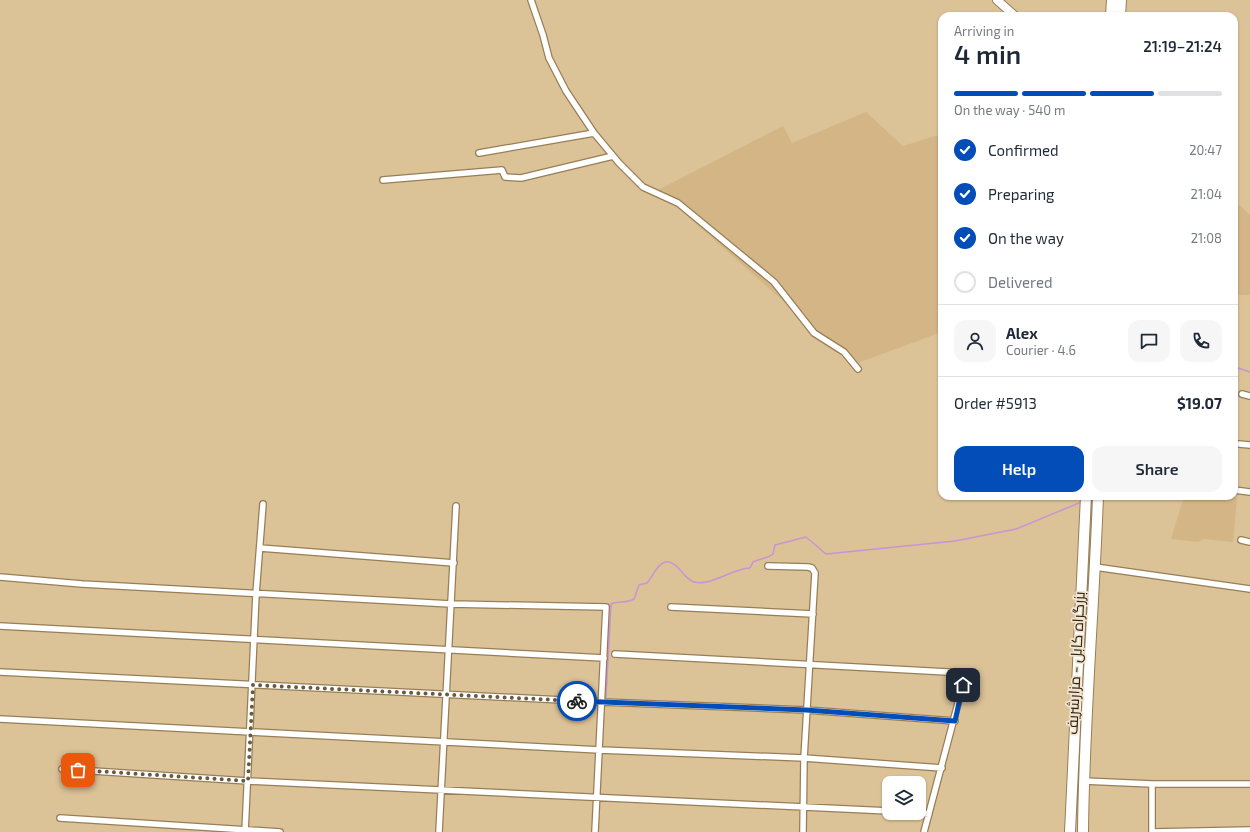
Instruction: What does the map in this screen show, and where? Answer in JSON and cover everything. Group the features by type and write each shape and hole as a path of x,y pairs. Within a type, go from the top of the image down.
{"highway":[{"path":"1111,12 1112,0"},
{"path":"1120,12 1121,0"},
{"name":"بزرگراه کابل - مزارشریف","path":"1070,832 1086,500"},
{"name":"بزرگراه کابل - مزارشریف","path":"1083,832 1084,781 1098,500"}],"main road":[{"path":"997,0 1010,12"}],"street":[{"path":"531,0 549,58 566,91 594,133 613,156 643,187 678,203 774,282 814,332 844,352 858,369"},
{"path":"479,153 594,133"},
{"path":"383,180 502,170 505,177 521,178 613,156"},
{"path":"1242,394 1250,396"},
{"path":"1239,444 1250,445"},
{"path":"1238,490 1250,492"},
{"path":"245,831 253,685 256,594 263,504"},
{"path":"439,832 456,506"},
{"path":"1241,540 1250,542"},
{"path":"260,548 454,563"},
{"path":"768,566 812,568 815,573 806,710 803,832"},
{"path":"1095,567 1250,589"},
{"path":"0,577 256,594 451,604 606,607 595,832"},
{"path":"671,608 813,614"},
{"path":"0,626 140,635 449,648 604,658"},
{"path":"615,654 966,673 955,721 924,832"},
{"path":"0,672 447,695 806,710 955,721"},
{"path":"0,719 600,750 804,758 942,768"},
{"path":"62,769 248,781 596,796 882,811"},
{"path":"1084,781 1152,784 1250,784"},
{"path":"1152,784 1152,832 1250,830"},
{"path":"60,818 245,831 280,832"}],"shaded area":[{"path":"866,112 903,146 938,135 938,333 852,365 843,354 658,190 783,126 792,143"},
{"path":"1238,204 1250,215 1250,295 1238,295"},
{"path":"1183,500 1237,500 1233,542 1204,539 1198,542 1171,539"}],"waterway":[{"path":"1238,368 1250,372"},
{"path":"606,697 611,604 634,599 639,585 647,583 657,568 665,562 673,563 690,580 694,582 708,582 738,570 750,568 753,562 773,554 775,545 806,537 826,554 955,541 1016,529 1079,503"}],"way so far":[{"path":"78,770 248,781 253,685 577,701"}],"route":[{"path":"577,701 806,710 955,721 963,685"}]}
